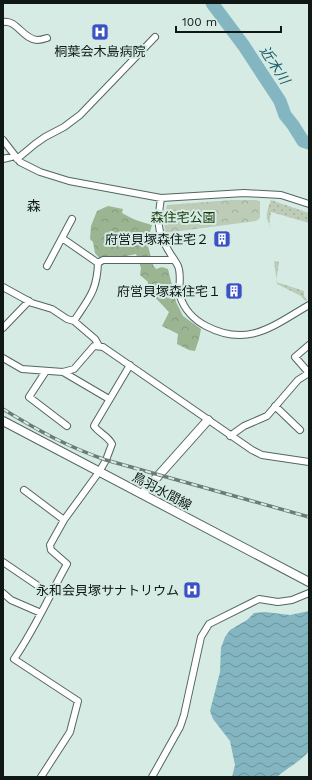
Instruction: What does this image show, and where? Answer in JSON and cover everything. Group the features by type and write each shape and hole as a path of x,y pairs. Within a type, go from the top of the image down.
{"street":[{"path":"3,22 6,21 11,23 26,36 33,39 38,40 47,38"},
{"path":"3,159 16,157 45,137 64,127 80,115 156,37"},
{"path":"3,140 20,162 40,172 69,181 161,198 244,193 282,195 309,204"},
{"path":"161,198 158,219 161,238 178,268 180,296 189,312 199,322 223,334 244,336 268,329 309,305"},
{"path":"47,266 72,219"},
{"path":"62,238 98,263"},
{"path":"98,263 103,260 174,260"},
{"path":"74,321 93,293 98,263"},
{"path":"3,287 29,301 52,309 67,319 74,321 95,339 99,346 116,355 230,436 262,455 309,462"},
{"path":"3,328 29,301"},
{"path":"230,436 244,426 267,416 298,380 309,373 295,356 309,345"},
{"path":"3,358 22,369 63,372 74,369 94,346 99,346"},
{"path":"40,777 70,732 78,702 14,659 32,630 66,564 50,547 53,537 106,460 112,444 109,439 98,432 94,426 130,365"},
{"path":"46,371 29,398 67,426"},
{"path":"63,372 109,399"},
{"path":"275,406 300,430"},
{"path":"142,494 208,420"},
{"name":"鳥羽水間線","path":"3,421 309,582"},
{"path":"24,490 64,520"},
{"path":"3,562 50,594"},
{"path":"3,593 11,600 41,613"},
{"path":"152,777 180,727 201,637 209,624 259,599 278,602 292,600 309,593"}],"green space":[{"name":"森住宅公園","path":"231,200 260,201 260,218 256,221 165,233 164,217 167,205"},
{"path":"271,200 309,213 309,223 271,212 269,224 267,216"},
{"path":"108,206 123,209 122,213 152,225 147,242 153,265 156,269 162,267 168,269 176,302 183,316 201,329 195,351 189,350 177,344 178,334 162,326 169,312 147,289 148,282 140,275 141,268 136,254 102,261 95,253 93,242 90,239 91,226 97,211"},
{"path":"274,261 279,262 276,279"},
{"path":"277,282 304,291 304,296 307,300 305,301 301,296 277,284"}],"water":[{"path":"309,611 309,751 277,777 232,777 235,765 230,741 213,719 210,711 220,672 221,648 225,637 230,630 247,620 254,613 265,612 290,615"}],"waterway":[{"name":"近木川","path":"212,3 244,46 280,101 285,115 303,141 309,143"}],"railway":[{"path":"3,409 53,438 106,460 309,517"}],"place":[{"name":"桐葉会木島病院","path":"100,32"},
{"name":"府営貝塚森住宅２","path":"222,239"},
{"name":"府営貝塚森住宅１","path":"234,291"},
{"name":"永和会貝塚サナトリウム","path":"192,590"}],"district":[{"name":"森","path":"34,206"}]}
